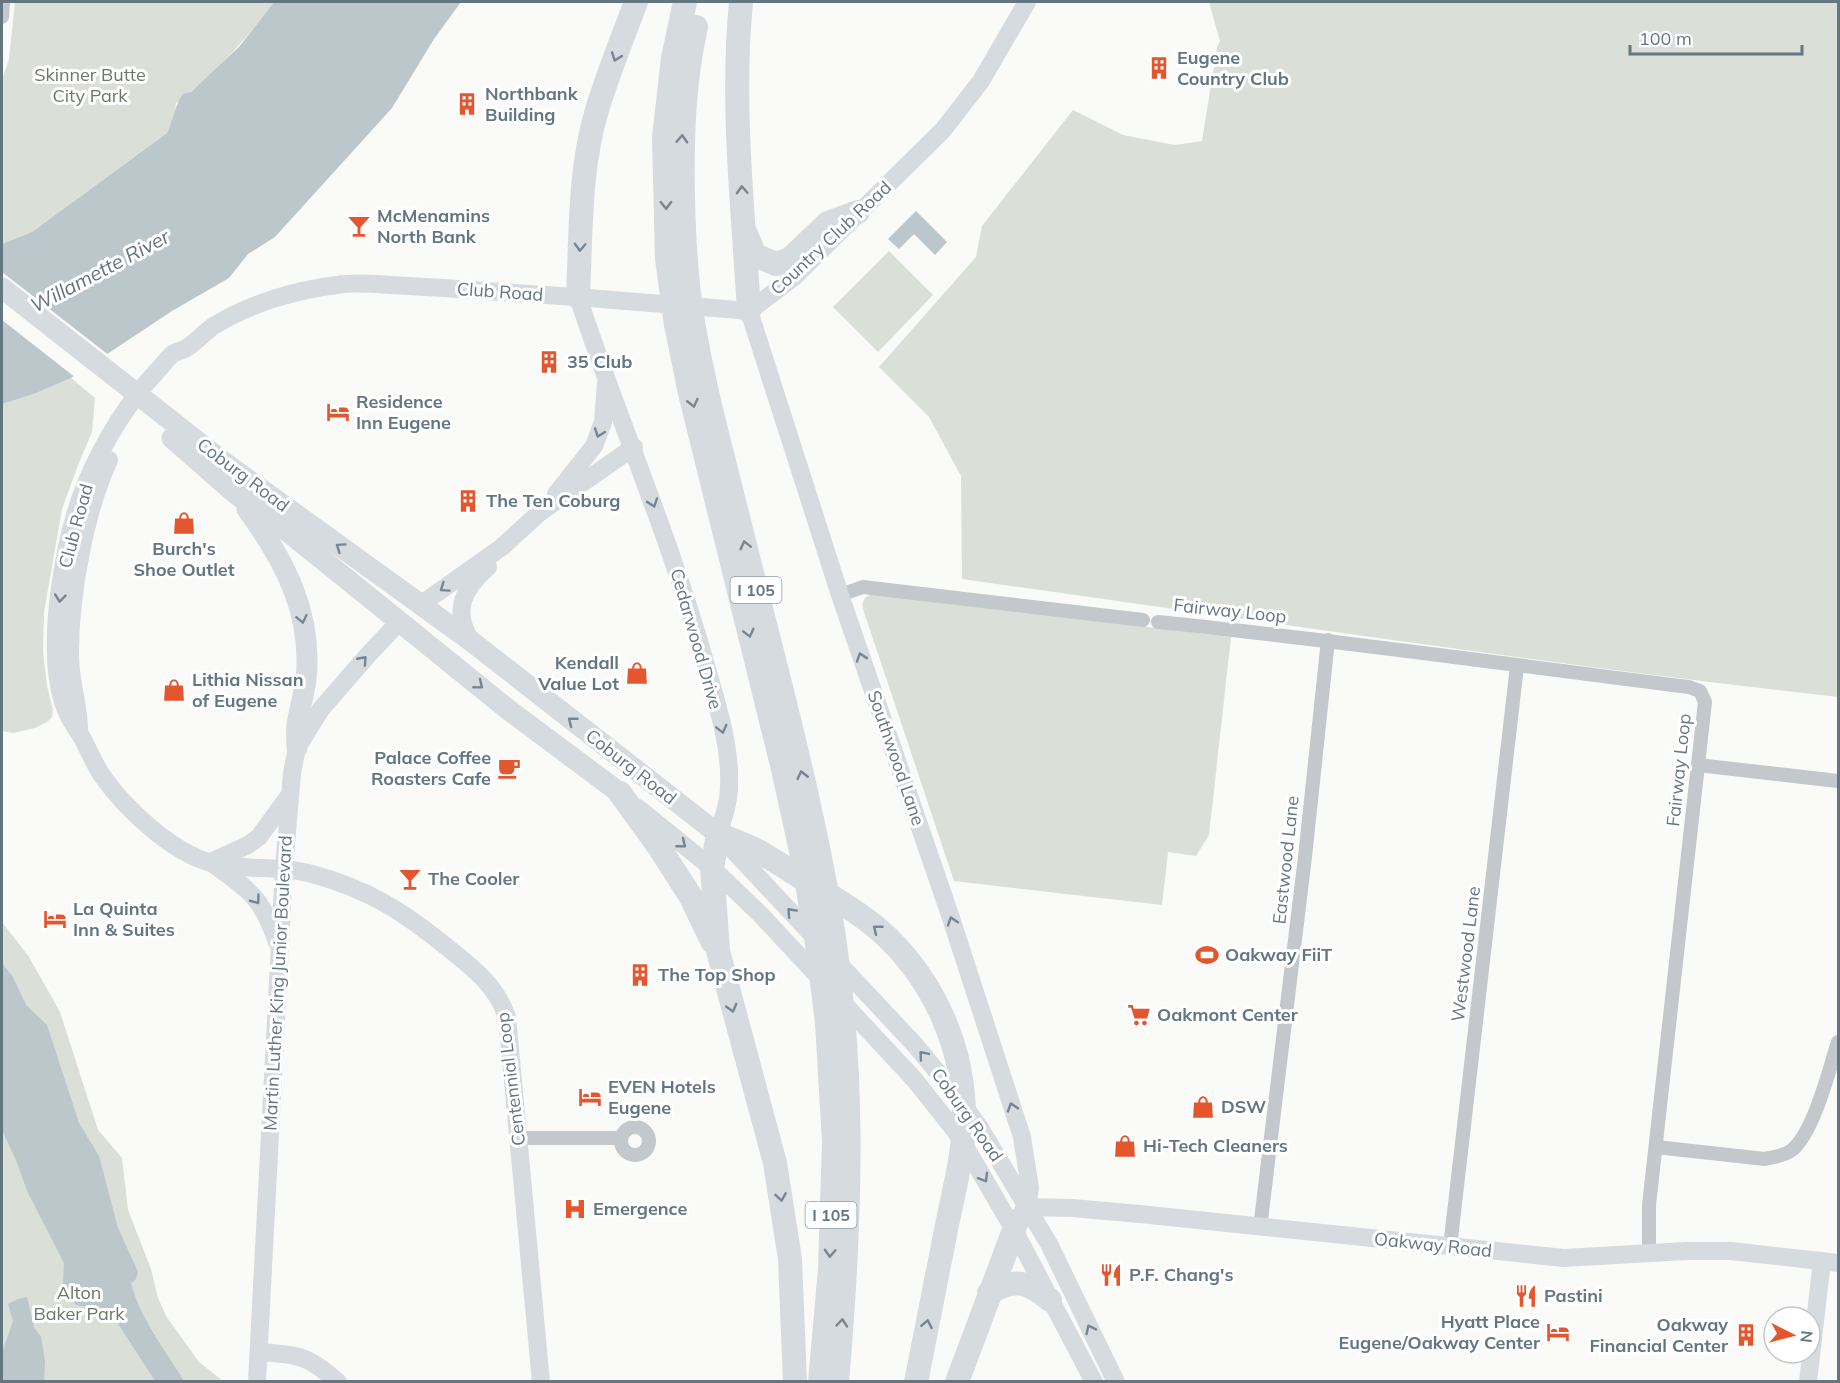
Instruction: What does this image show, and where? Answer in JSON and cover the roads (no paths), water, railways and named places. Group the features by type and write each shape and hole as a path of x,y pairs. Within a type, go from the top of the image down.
{"highway":[{"path":"578,297 582,205 596,111 636,2"},
{"name":"I 105","path":"686,2 673,58 664,137 676,260 689,347 715,424 802,774 805,826 829,1048 834,1142 830,1269 820,1382"},
{"name":"I 105","path":"676,260 682,138 690,56 702,2"},
{"path":"741,2 737,47 738,124 749,311"},
{"path":"744,231 755,255 776,264 790,259 828,223 858,212"},
{"path":"620,793 659,847 708,923 718,951 775,1163 790,1259 795,1382"},
{"name":"I 105","path":"805,826 824,878 835,945 847,1075 849,1203 837,1382"},
{"path":"708,923 712,868 718,834 754,849 854,910 888,938 914,968 933,995 957,1059 964,1118 958,1170 916,1382"},
{"path":"957,1382 1014,1230"},
{"path":"989,1293 1009,1284 1025,1284 1050,1300"}],"main road":[{"name":"Country Club Road","path":"749,311 794,277 858,212 917,158 966,102 996,57 1027,2"},
{"name":"Club Road","path":"284,868 211,862 174,844 121,799 92,760 79,733 69,722 61,697 57,654 60,590 73,524 82,494 107,438 136,393 173,354 186,349 211,328 237,314 287,294 339,284 417,286 578,297"},
{"name":"Coburg Road","path":"2,288 220,469 236,494 291,534 510,711 620,793 712,868 760,914 914,1078 956,1132 1014,1230 1094,1382"},
{"path":"420,605 502,547 539,513 633,447 578,297 749,311"},
{"name":"Coburg Road","path":"2,304 158,425 388,581 471,641 718,834 922,1053 954,1092 980,1128 1049,1244 1116,1382"},
{"name":"Southwood Lane","path":"749,311 840,595 950,915 1022,1137 1030,1188 1027,1207"},
{"path":"539,513 594,446 603,422 606,375"},
{"name":"Cedarwood Drive","path":"633,447 688,604 726,742 729,787 726,811 718,834"},
{"path":"236,494 272,544 289,576 302,615 306,645 306,678 297,726 297,748"},
{"path":"471,641 462,627 461,609 475,579 496,561 502,547"},
{"path":"388,581 399,600 401,609 399,622"},
{"name":"Martin Luther King Junior Boulevard","path":"257,1382 284,868 289,796 297,748 310,724 328,699 399,622"},
{"path":"280,953 268,918 257,899 211,862 248,845 259,837 289,796"},
{"name":"Centennial Loop","path":"284,868 313,874 373,895 390,904 418,923 490,984 501,1001 507,1017 541,1382"},
{"path":"1014,1230 1027,1207"},
{"name":"Oakway Road","path":"1027,1207 1072,1208 1564,1258 1731,1251 1830,1262"},
{"path":"1808,1382 1830,1262"},
{"path":"259,1352 307,1358 318,1364 338,1382"}],"street":[{"path":"2,17 3,2"},
{"path":"840,595 863,587 872,587 1143,620"},
{"name":"Fairway Loop","path":"1158,622 1328,640 1695,688 1703,696 1705,702 1649,1205 1649,1253"},
{"name":"Eastwood Lane","path":"1260,1228 1305,858 1328,640"},
{"name":"Westwood Lane","path":"1450,1247 1517,666"},
{"path":"1698,765 1839,781"},
{"path":"1656,1147 1765,1159 1791,1150 1803,1137 1811,1122 1839,1042"},
{"path":"519,1138 621,1138"}],"water":[{"name":"Willamette River","path":"274,2 461,2 434,39 392,108 275,237 248,254 229,278 172,311 71,378 34,394 2,404 2,244 32,232 167,133 183,94 191,92 239,47"},
{"path":"916,211 947,242 935,255 914,234 899,249 888,239"},
{"path":"2,963 13,977 26,1005 47,1025 79,1123 99,1156 118,1228 138,1272 136,1279 131,1283 140,1309 184,1381 155,1381 110,1311 76,1305 67,1294 63,1284 64,1263 27,1191 2,1130"},
{"path":"27,1297 34,1327 41,1337 45,1361 44,1381 2,1381 2,1353 13,1321 8,1304"}],"place":[{"name":"Eugene Country Club","path":"1159,68"},
{"name":"Northbank Building","path":"467,104"},
{"name":"McMenamins North Bank","path":"359,226"},
{"name":"35 Club","path":"549,362"},
{"name":"Residence Inn Eugene","path":"338,412"},
{"name":"The Ten Coburg","path":"468,501"},
{"name":"Burch's Shoe Outlet","path":"184,523"},
{"name":"Kendall Value Lot","path":"637,673"},
{"name":"Lithia Nissan of Eugene","path":"174,690"},
{"name":"Palace Coffee Roasters Cafe","path":"509,768"},
{"name":"The Cooler","path":"410,879"},
{"name":"La Quinta Inn & Suites","path":"55,919"},
{"name":"Oakway FiiT","path":"1207,955"},
{"name":"The Top Shop","path":"640,975"},
{"name":"Oakmont Center","path":"1139,1015"},
{"name":"EVEN Hotels Eugene","path":"590,1097"},
{"name":"DSW","path":"1203,1107"},
{"name":"Hi-Tech Cleaners","path":"1125,1146"},
{"name":"Emergence","path":"575,1209"},
{"name":"P.F. Chang's","path":"1111,1275"},
{"name":"Pastini","path":"1526,1296"},
{"name":"Hyatt Place Eugene/Oakway Center","path":"1558,1332"},
{"name":"Oakway Financial Center","path":"1746,1335"}],"park label":[{"name":"Skinner Butte City Park","path":"90,85"},
{"name":"Alton Baker Park","path":"79,1303"}]}
